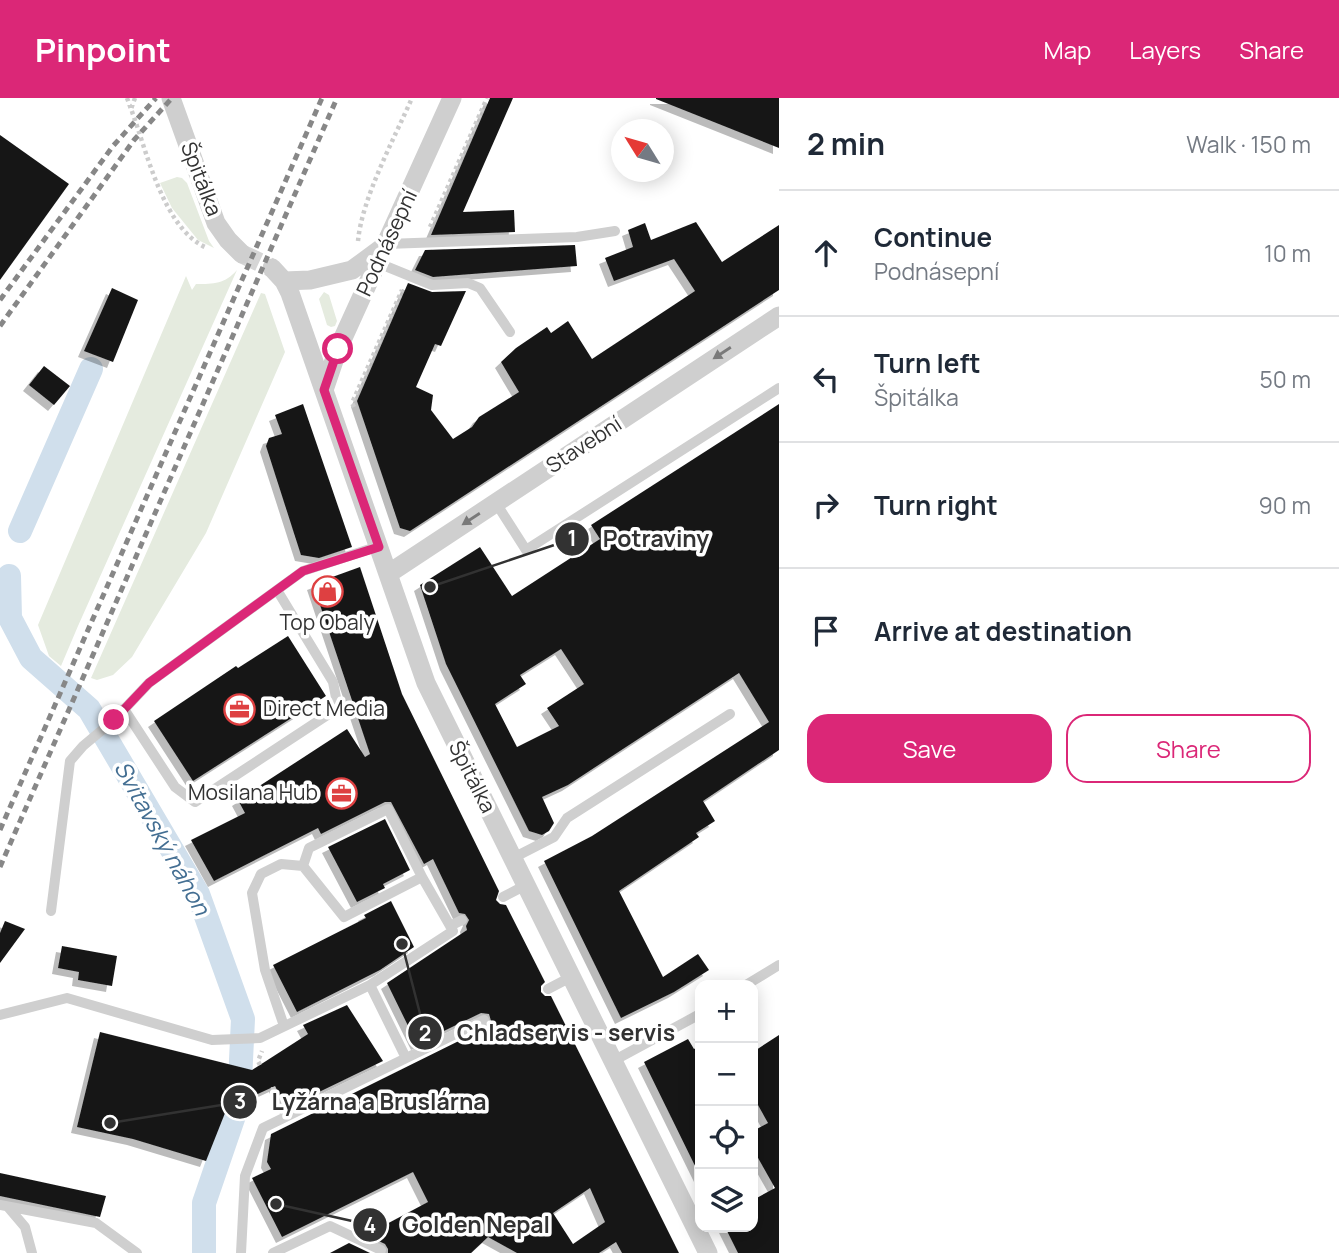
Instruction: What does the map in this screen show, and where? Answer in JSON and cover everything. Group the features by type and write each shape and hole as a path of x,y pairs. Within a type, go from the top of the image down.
{"street":[{"name":"Špitálka","path":"171,98 216,223 242,254"},
{"name":"Podnásepní","path":"387,244 452,98"},
{"name":"Špitálka","path":"387,244 371,262 352,270 310,280 278,274 324,390 426,683 708,1253"},
{"name":"Podnásepní","path":"324,390 371,262"},
{"name":"Stavební","path":"388,574 779,316"}],"lane":[{"path":"387,244 577,237 615,231"},
{"path":"371,262 432,285 468,283 480,288 510,332"},
{"path":"496,503 526,550 779,388"},
{"path":"51,911 70,761 94,734 114,720 149,683 303,571 379,547"},
{"path":"124,709 175,788 195,802 338,708 333,682 276,590"},
{"path":"513,858 554,837 567,818 730,714"},
{"path":"0,1015 67,998 212,1040 260,1038 370,985 453,931 388,809 309,848 303,866"},
{"path":"284,1026 265,970 252,893 261,874 281,864 303,866 344,917 422,877"},
{"path":"503,897 526,885"},
{"path":"450,926 462,919"},
{"path":"754,980 779,965"},
{"path":"548,989 571,977"},
{"path":"370,985 406,1058"},
{"path":"613,1061 695,1017"},
{"path":"241,1253 246,1176 263,1128 484,1020"},
{"path":"4,1206 25,1227 32,1253"},
{"path":"4,1206 96,1223 137,1253"},
{"path":"273,1253 330,1226 381,1250"}],"path":[{"path":"127,98 171,214 197,243 214,251"},
{"path":"131,109 135,98"},
{"path":"371,262 359,250 358,238 363,215 412,98"},
{"path":"423,244 487,98"},
{"path":"357,416 352,403 409,275"}],"shaded area":[{"path":"177,177 187,183 214,248 198,240 172,208 160,183"},
{"path":"237,270 61,666 49,656 38,625 186,276 192,290 196,284 224,281"},
{"path":"324,292 329,295 337,321 335,326 327,325 319,299"},
{"path":"261,293 265,294 285,352 206,533 132,657 113,675 97,680 91,678"}],"building":[{"path":"490,98 513,98 463,212 514,210 515,232 431,235"},
{"path":"656,98 779,98 779,148 656,99"},
{"path":"0,135 69,184 0,280"},
{"path":"696,222 722,262 779,225 779,290 410,531 400,528 357,401 408,283 432,292 466,291 441,346 435,344 416,387 433,395 431,410 453,439 472,427 479,417 519,392 501,362 547,327 551,333 568,321 592,359 695,291 674,259 614,281 605,258 633,247 628,230 645,223 651,240"},
{"path":"575,245 577,266 433,277 415,270 425,250"},
{"path":"112,288 138,300 113,362 84,351"},
{"path":"44,366 70,386 54,405 29,385"},
{"path":"303,404 352,547 319,558 301,555 266,446 269,438 282,434 275,415"},
{"path":"779,404 779,750 703,801 715,821 696,833 699,837 619,891 663,977 698,954 709,970 674,992 621,1018 544,861 592,836 769,722 739,673 568,785 542,797 554,823 549,831 542,835 529,831 446,664 420,585 480,547 512,596 600,539 591,525","holes":["561,649 584,684 547,708 559,726 517,747 495,704 526,684 520,675"]},
{"path":"360,567 402,694 499,891 496,900 506,905 545,982 541,986 541,992 545,996 551,996 679,1253 622,1253 616,1242 599,1253 517,1253 488,1237 471,1253 388,1253 385,1244 366,1235 428,1202 413,1172 282,1237 252,1178 271,1169 267,1162 271,1134 487,1027 491,1021 489,1014 481,1013 417,1044 387,983 467,930 469,920 465,914 459,913 433,859 424,864 391,802 385,802 321,834 318,828 214,881 191,840 245,813 238,800 347,729 365,757 370,754 313,584","holes":["590,1188 605,1222 573,1244 553,1213"]},
{"name":"Direct Media","path":"288,636 326,696 193,781 154,721 236,666 238,668"},
{"path":"385,819 410,870 383,884 385,888 357,902 328,847"},
{"path":"391,901 414,947 380,970 297,1012 273,965 366,918 364,915"},
{"path":"5,921 25,929 0,963 0,933"},
{"path":"62,946 117,956 112,986 78,980 79,972 58,968"},
{"path":"347,1005 383,1061 286,1108 275,1086 227,1108 206,1161 133,1139 77,1127 100,1032 252,1070 308,1034 303,1025"},
{"path":"779,1035 779,1253 738,1253 728,1232 758,1232 758,1197 775,1188 758,1158 758,1128 768,1123 758,1105 758,1049"},
{"path":"688,1039 695,1048 695,1166 644,1062"},
{"path":"0,1173 106,1196 100,1217 0,1196"},
{"path":"349,1243 370,1253 330,1253"}],"waterway":[{"name":"Svitavský náhon","path":"20,531 91,369"},
{"name":"Svitavský náhon","path":"9,576 10,618 31,658 89,709 198,894 243,1019 239,1101 204,1203 204,1253"}],"tunnel":[{"path":"242,254 272,268"}],"railway":[{"path":"0,300 113,146 156,98"},
{"path":"0,326 134,140 172,98"},
{"path":"0,830 322,98"},
{"path":"0,867 337,98"}],"place":[{"name":"Potraviny","path":"430,587"},
{"name":"Top Obaly","path":"327,591"},
{"name":"Direct Media","path":"240,709"},
{"name":"Mosilana Hub","path":"341,793"},
{"name":"Chladservis - servis","path":"402,944"},
{"name":"Lyžárna a Bruslárna","path":"110,1123"},
{"name":"Golden Nepal","path":"276,1204"}],"route":[{"path":"114,720 149,683 303,571 379,547 324,390 338,349"}]}
